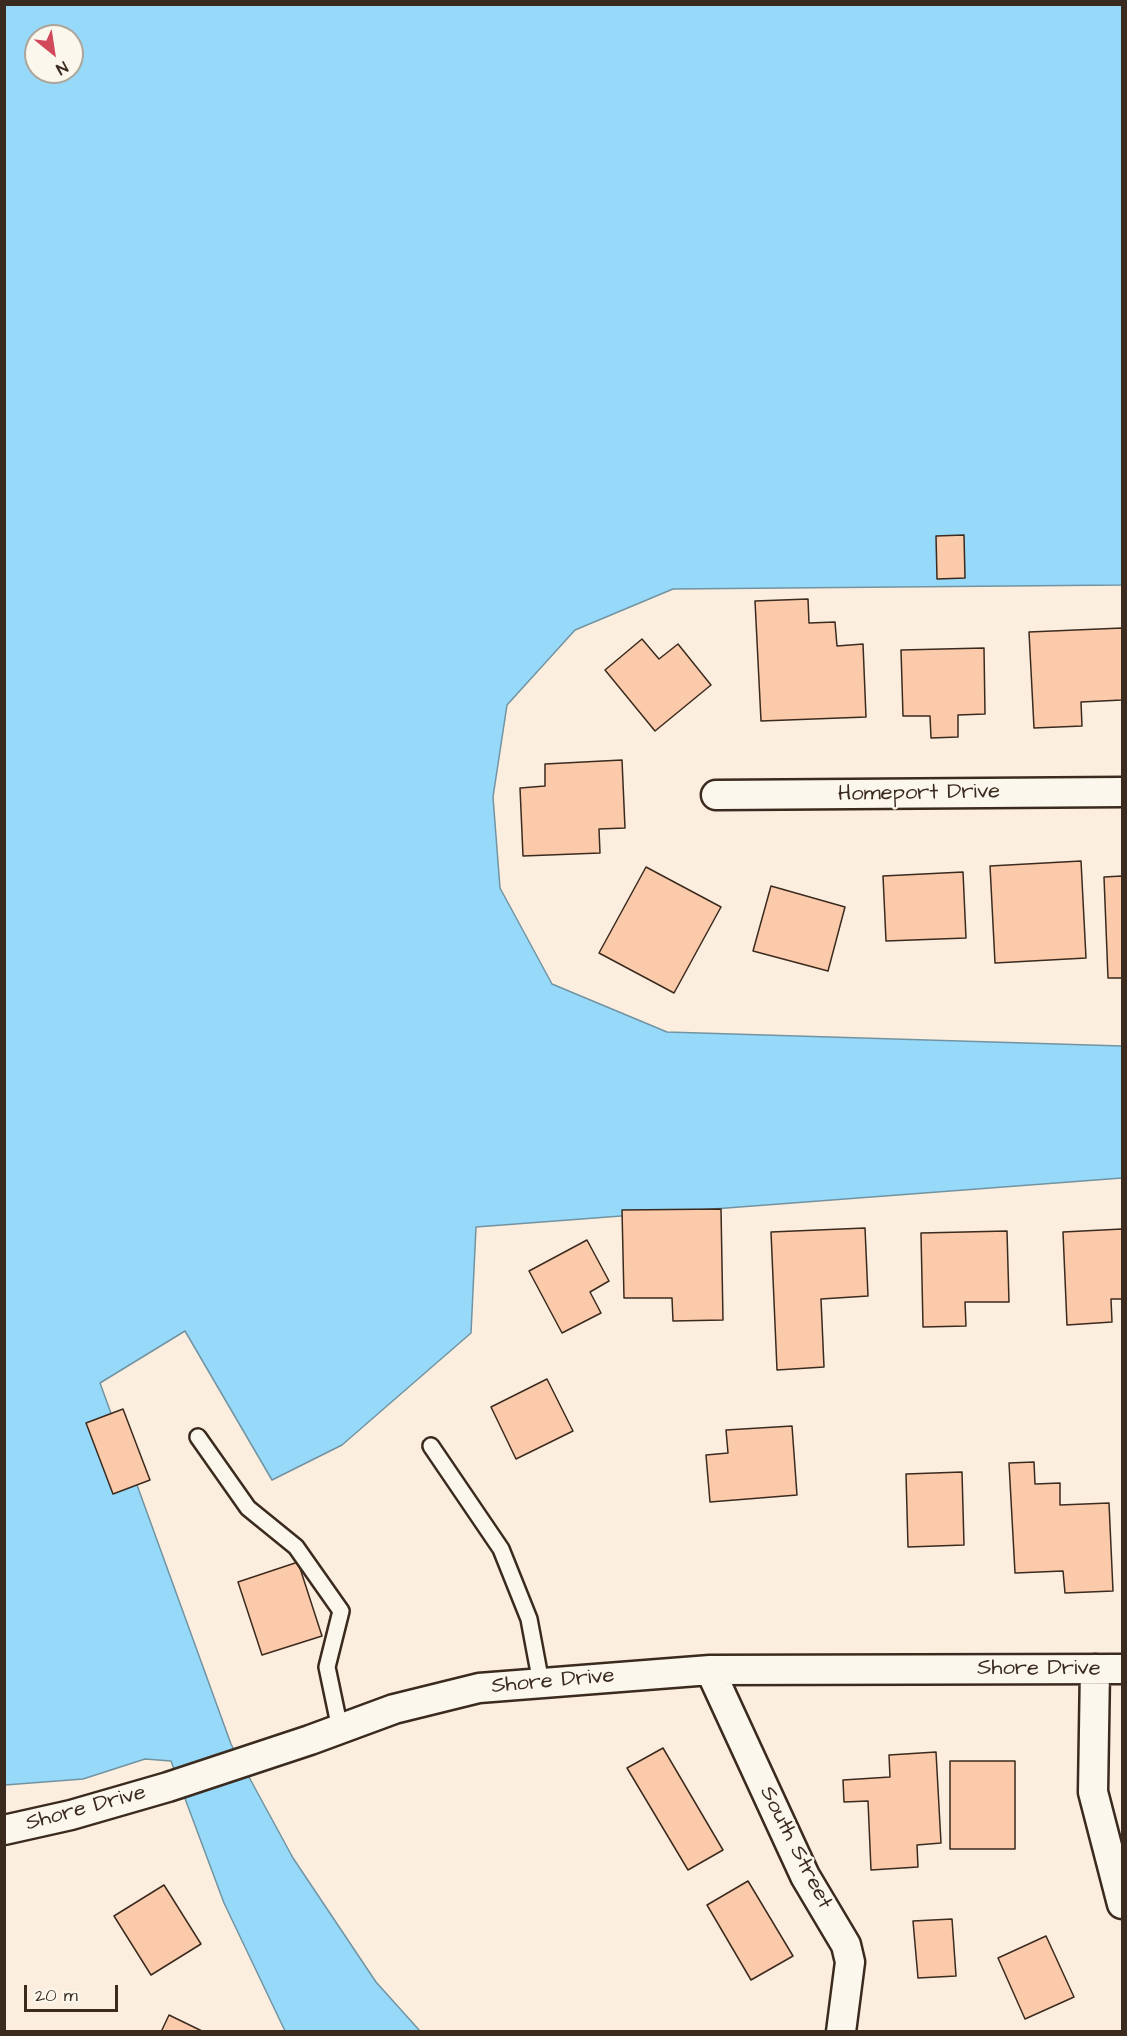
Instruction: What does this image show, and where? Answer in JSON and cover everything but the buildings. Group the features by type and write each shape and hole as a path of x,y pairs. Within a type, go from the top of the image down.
{"street":[{"name":"Homeport Drive","path":"716,795 1122,792"},
{"name":"Shore Drive","path":"4,1830 71,1815 168,1787 340,1730 394,1709 479,1688 710,1670 1109,1669"},
{"path":"1109,1669 1093,1792 1122,1904"},
{"name":"South Street","path":"710,1670 805,1876 846,1945 850,1962 841,2031"}],"lane":[{"path":"198,1437 248,1508 297,1547 341,1611 327,1667 340,1730"},
{"path":"430,1446 501,1549 530,1619 541,1683"}],"water":[{"path":"5,5 1122,5 1122,585 673,589 575,630 507,705 493,797 500,888 552,984 667,1032 1122,1046 1122,1178 476,1227 471,1333 342,1445 272,1480 185,1331 100,1383 231,1744 293,1858 376,1982 420,2031 285,2031 224,1903 171,1761 145,1759 83,1779 5,1785"}]}
